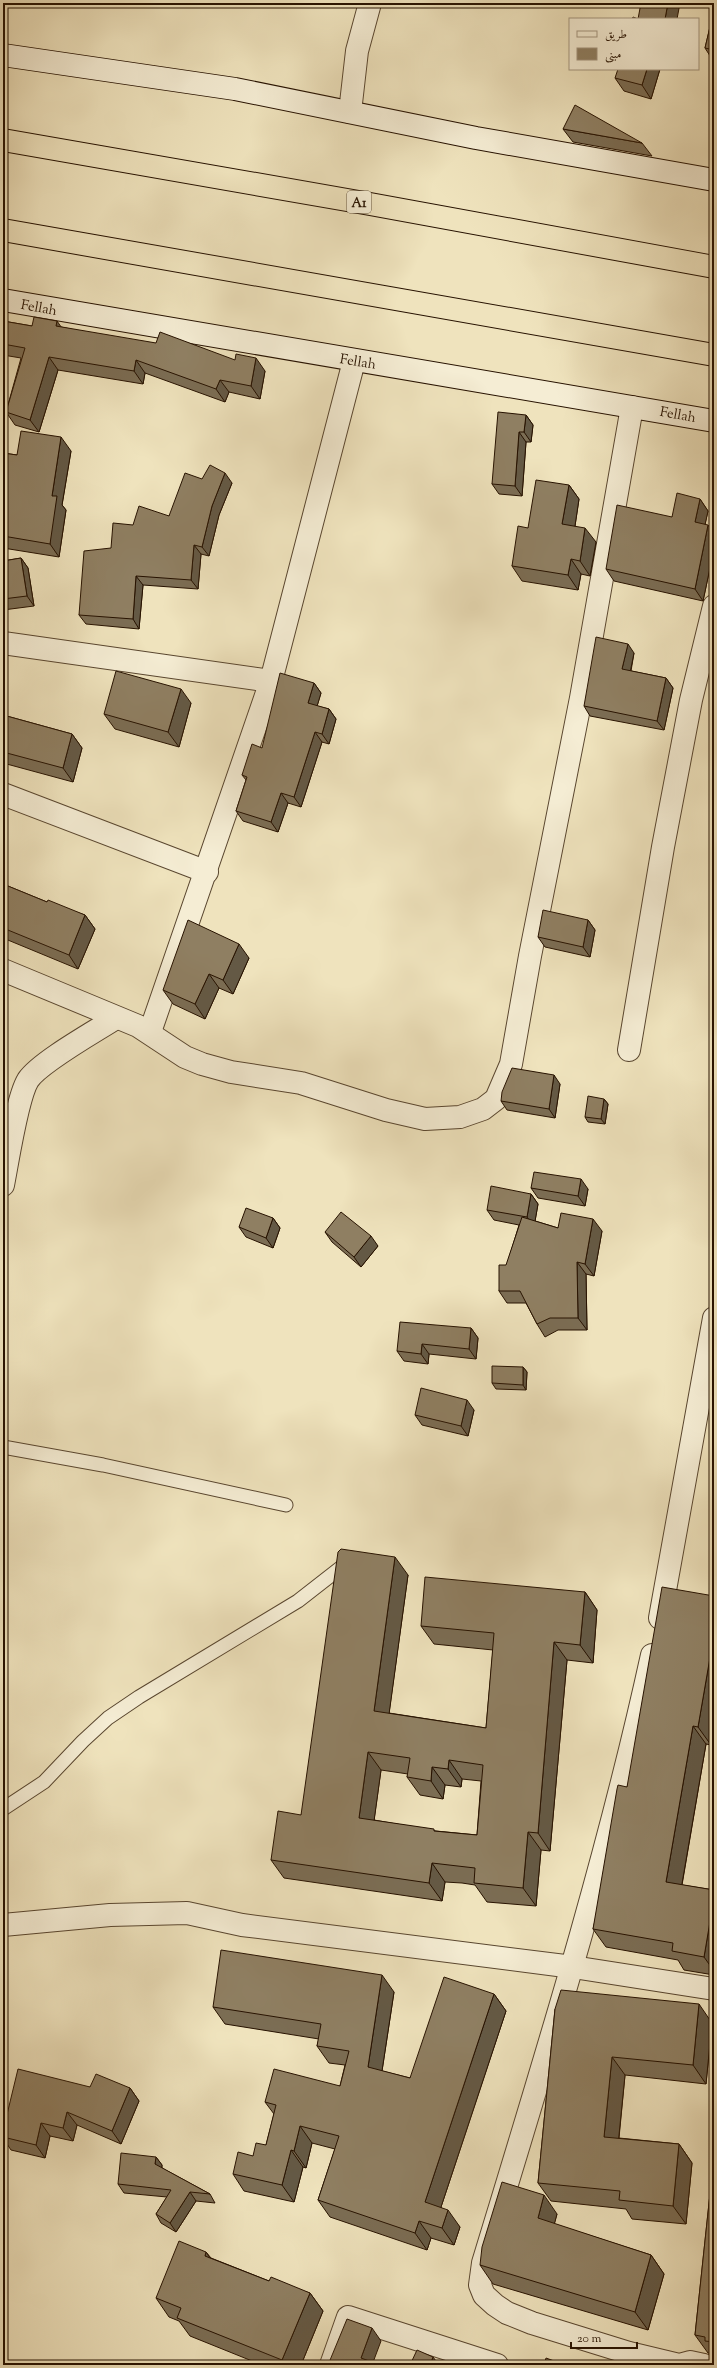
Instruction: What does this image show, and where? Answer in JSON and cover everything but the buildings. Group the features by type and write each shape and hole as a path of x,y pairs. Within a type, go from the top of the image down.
{"highway":[{"name":"A1","path":"3,140 370,204 714,267"},
{"path":"3,230 251,276 534,322 714,355"}],"street":[{"path":"350,112 357,51 370,3"},
{"path":"3,55 235,89 483,140 714,180"},
{"name":"Fellah","path":"3,300 354,361 714,421"},
{"path":"150,1032 207,872 271,681 354,361"},
{"path":"3,970 150,1032 185,1057 202,1064 231,1072 301,1083 386,1110 425,1119 460,1117 483,1109 496,1099 511,1064 531,948 581,698 632,407"},
{"path":"629,1050 663,846 691,700 714,606"},
{"path":"3,643 271,681"},
{"path":"3,794 207,872"},
{"path":"3,1184 22,1094 28,1080 58,1055 116,1018"},
{"path":"704,2365 690,2362 679,2365 629,2353 532,2323 495,2305 484,2295 480,2285 483,2263 573,1967 676,1593 714,1318"},
{"path":"3,1925 110,1915 187,1913 242,1926 573,1967 714,1989"},
{"path":"332,2365 348,2317 497,2365"}],"lane":[{"path":"3,1447 103,1465 286,1505"},
{"path":"3,1809 11,1806 44,1782 83,1741 108,1718 139,1697 298,1602 348,1562"}]}
